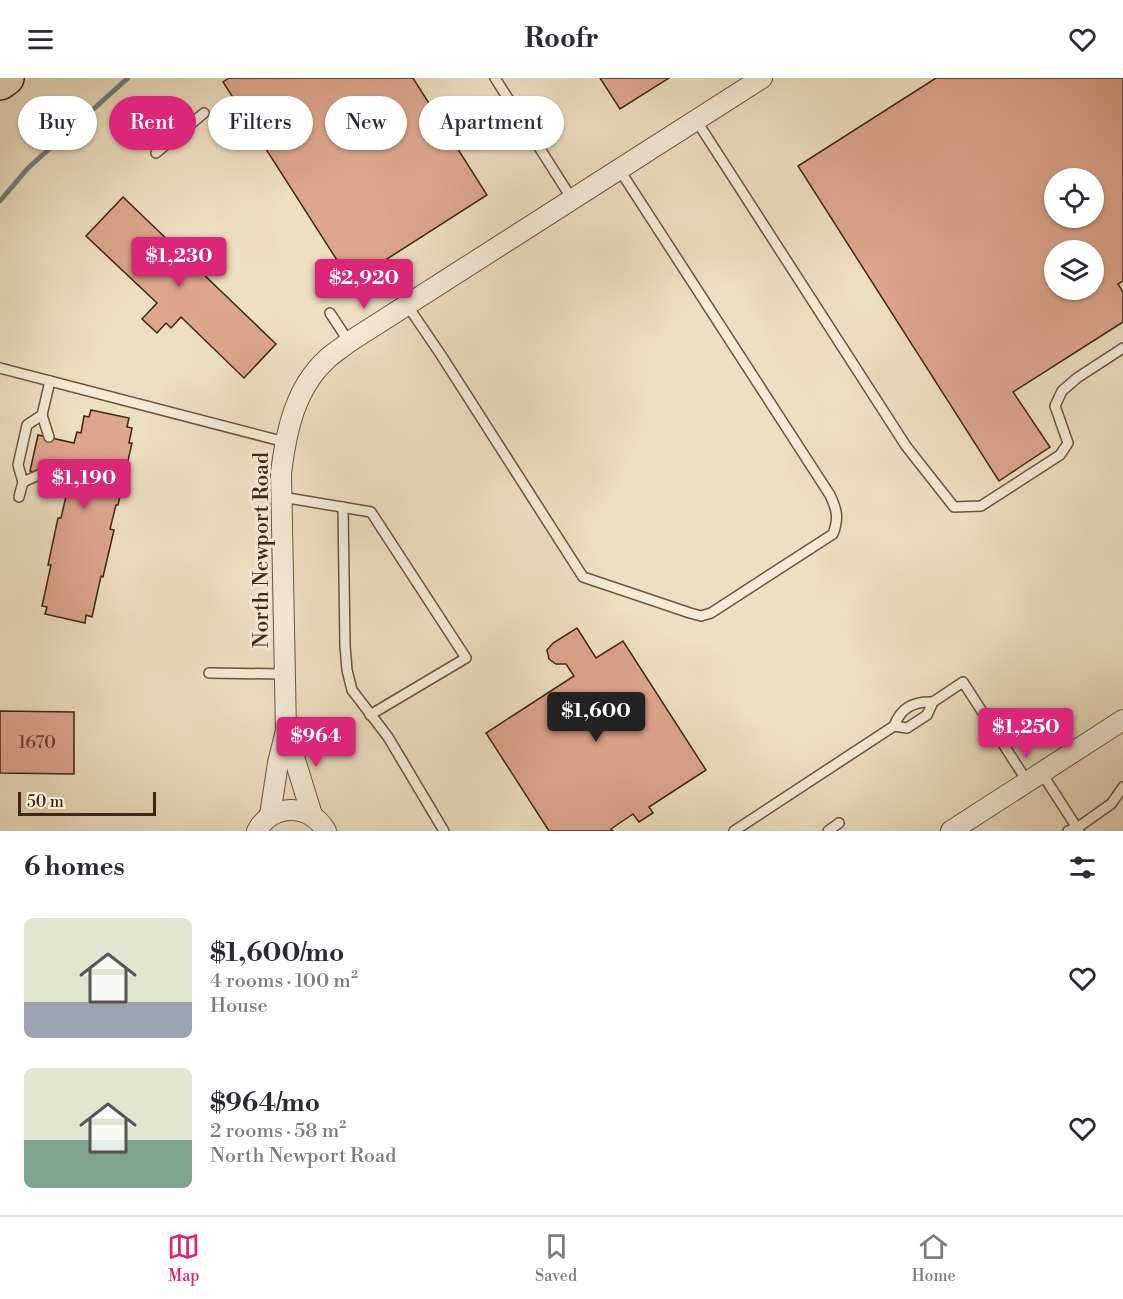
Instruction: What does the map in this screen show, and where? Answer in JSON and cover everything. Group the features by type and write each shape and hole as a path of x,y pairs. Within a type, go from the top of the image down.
{"highway":[{"path":"0,82 7,78"}],"street":[{"name":"North Newport Road","path":"270,815 278,763 286,731 281,473 285,442 302,392 327,358 349,342 762,78"},
{"path":"951,831 1123,720"},
{"name":"North Newport Road","path":"286,731 312,815"},
{"path":"257,831 270,815 286,809 300,810 312,815 326,831"}],"lane":[{"path":"495,78 572,199"},
{"path":"156,153 204,113"},
{"path":"696,120 906,446 954,507 981,506 1060,455 1068,443 1055,406 1062,391 1077,378 1123,348"},
{"path":"407,305 584,577 690,613 701,616 711,613 833,534 838,522 838,511 824,485 619,169"},
{"path":"330,313 349,342"},
{"path":"0,368 285,442"},
{"path":"49,437 42,415 50,381"},
{"path":"19,497 23,482 18,465 27,425 42,415"},
{"path":"23,482 41,474"},
{"path":"282,497 371,512 466,658 370,715"},
{"path":"343,507 345,646 352,690 387,737 444,831"},
{"path":"209,673 285,674"},
{"path":"894,726 907,728 927,715 933,702 963,682 1075,830 1111,804 1123,787"},
{"path":"734,831 894,726 898,714 918,701 933,702"},
{"path":"828,831 839,824"}],"building":[{"path":"229,78 413,78 424,96 419,96 419,150 459,150 487,195 351,282 267,150 313,150 313,96 232,96 223,82"},
{"path":"600,78 669,78 620,109"},
{"path":"936,78 1123,78 1123,281 1118,284 1123,292 1123,322 1013,392 1050,447 999,481 798,166"},
{"path":"123,197 276,344 244,378 181,317 171,328 166,323 157,333 142,319 157,303 86,236"},
{"path":"91,410 129,418 127,427 132,428 129,443 132,443 118,505 116,505 110,529 114,530 103,577 101,576 92,617 86,615 85,623 45,614 47,607 42,606 58,518 61,518 67,492 64,491 66,479 30,471 38,435 74,443 77,432 81,433 84,416 89,417"},
{"path":"577,628 596,658 623,641 706,770 649,807 653,813 639,822 633,814 611,829 613,831 549,831 486,733 574,676 566,664 556,664 549,659 547,650 553,643"},
{"path":"0,711 74,712 74,774 0,773"}],"waterway":[{"path":"0,201 28,168 128,78"}]}
